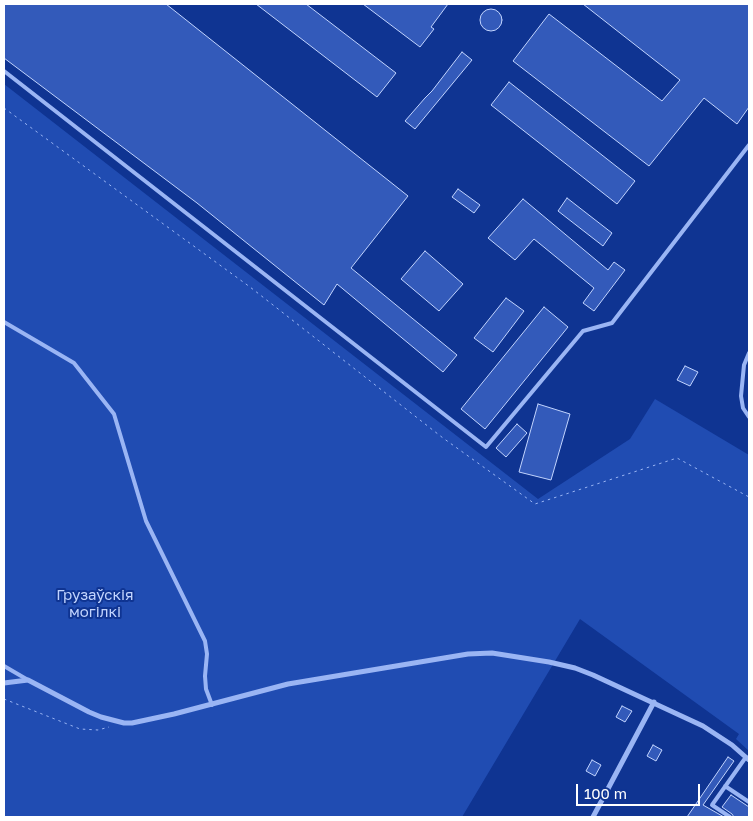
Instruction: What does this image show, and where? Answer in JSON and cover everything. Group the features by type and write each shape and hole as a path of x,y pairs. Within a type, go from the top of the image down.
{"street":[{"path":"4,683 28,680 101,717 124,723 132,723 212,705 288,684 468,654 492,653 535,659 575,668 593,675 703,726 732,745 748,759"},
{"path":"593,817 654,702"}],"lane":[{"path":"4,71 486,447 583,331 612,323 749,145"},
{"path":"4,322 74,363 114,414 146,521 205,641 207,654 205,665 206,689 212,705"},
{"path":"749,353 744,365 740,396 743,408 749,417"},
{"path":"4,666 28,680"},
{"path":"730,817 712,805 748,759"},
{"path":"725,786 749,802"}],"path":[{"path":"4,108 250,287 442,438 535,504 677,458 749,497"},
{"path":"4,699 80,729 98,730 124,723"}],"green space":[{"name":"Грузаўскія могілкі","path":"4,84 538,499 630,439 655,399 749,455 749,751 736,739 739,734 580,619 462,817 4,817"}],"building":[{"path":"4,4 166,4 408,196 351,268 457,355 443,372 337,284 324,305 197,203 4,58"},
{"path":"256,4 306,4 396,73 377,97"},
{"path":"363,4 448,4 431,27 434,29 420,47"},
{"path":"583,4 749,4 749,107 737,124 704,98 649,166 513,61 549,14 662,101 680,80"},
{"path":"491,9 501,16 502,20 495,30 491,31 481,24 480,20 487,10"},
{"path":"462,52 472,60 415,129 405,121 432,91"},
{"path":"509,82 635,181 617,204 491,105"},
{"path":"458,189 480,205 474,213 452,197"},
{"path":"567,198 612,233 603,246 558,211"},
{"path":"523,199 608,270 614,262 625,270 594,311 583,303 594,288 534,239 515,260 488,238"},
{"path":"425,251 463,284 439,311 401,279"},
{"path":"506,298 524,311 493,352 474,338"},
{"path":"544,307 568,327 485,429 461,409"},
{"path":"685,366 698,372 690,386 677,380"},
{"path":"538,404 570,414 551,480 519,472"},
{"path":"517,424 527,433 506,457 496,448"},
{"path":"622,706 632,711 625,722 616,717"},
{"path":"653,745 662,750 656,761 647,756"},
{"path":"728,757 734,761 703,805 724,817 687,817"},
{"path":"592,760 601,765 595,776 586,771"},
{"path":"731,795 749,807 749,817 734,817 722,807"}]}
